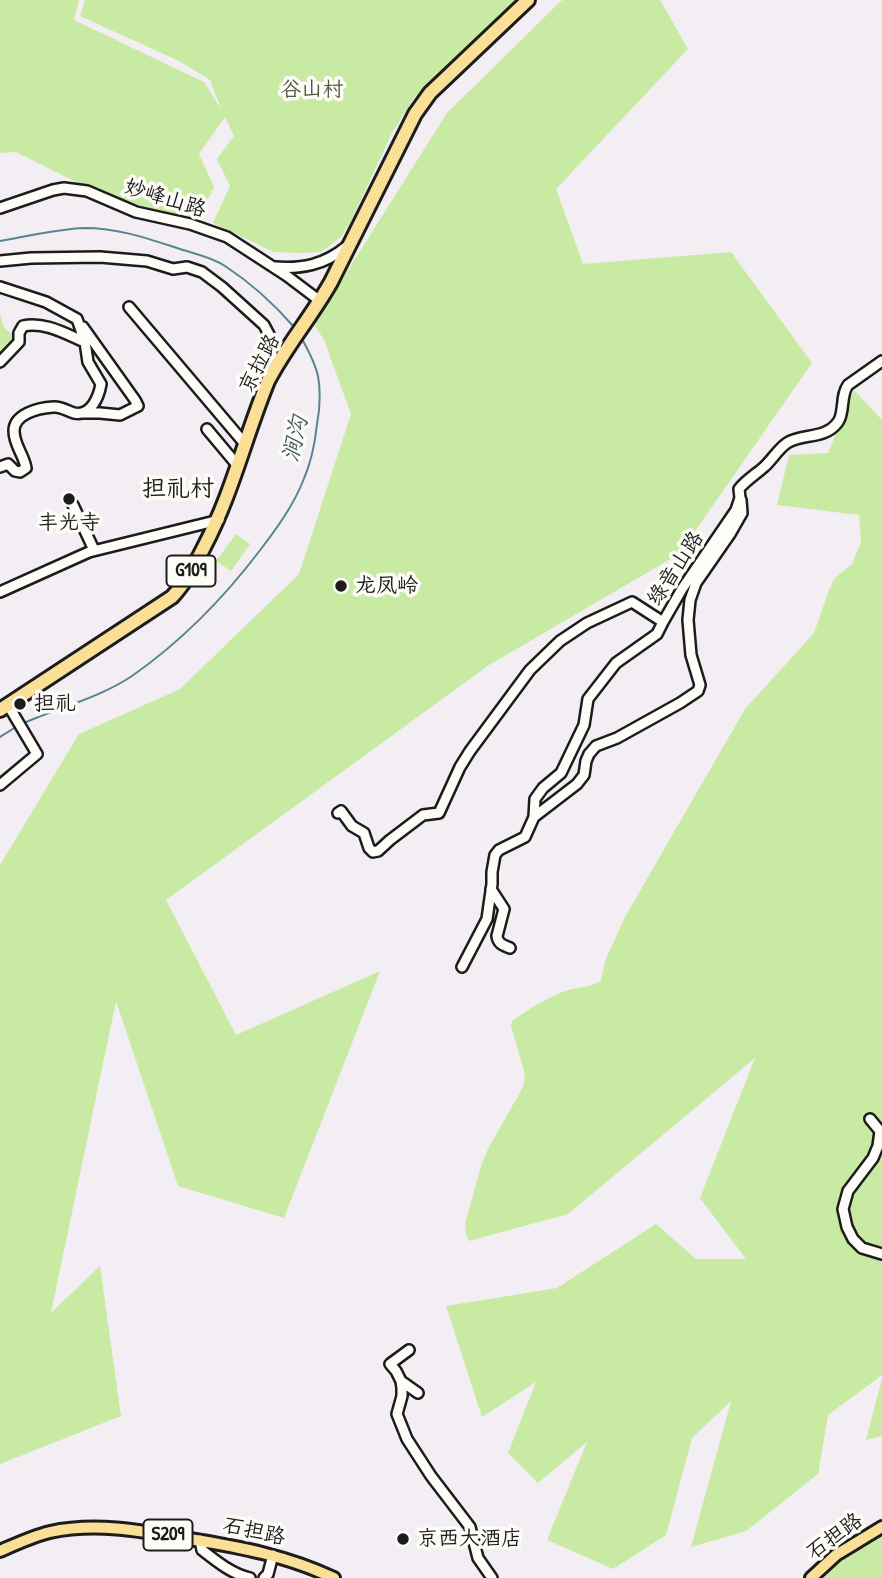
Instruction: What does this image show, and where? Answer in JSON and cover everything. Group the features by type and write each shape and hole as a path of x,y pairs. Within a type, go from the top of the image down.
{"highway":[{"name":"京拉路","path":"6,708 172,597 189,576 219,520 261,398 276,366 318,304 415,114 430,93 528,0"}],"main road":[{"name":"石担路","path":"0,1551 48,1532 92,1527 136,1530 274,1555 334,1578"},
{"name":"石担路","path":"811,1578 836,1555 882,1527"}],"street":[{"name":"妙峰山路","path":"0,208 52,190 64,188 87,191 136,212 190,224 227,237 273,267 318,304"},
{"path":"273,267 298,268 314,265 334,256 350,243"},
{"path":"0,261 100,257 147,261 173,269 187,267 202,272 264,325 272,340 272,355 276,366"},
{"path":"0,287 46,302 77,319 138,407 120,415 82,414 55,406 28,412 19,418 14,427 15,439 26,468 20,472 8,464 0,467"},
{"path":"129,307 246,444"},
{"path":"77,319 88,362 101,384 99,396 82,414"},
{"path":"0,362 19,342 19,333 23,326 32,323 85,342"},
{"name":"绿音山路","path":"338,813 341,811 352,826 364,833 373,852 378,851 424,815 439,813 470,751 530,670 560,640 587,623 632,602 663,622 682,589 736,510 740,498 739,489 746,480 763,468 788,443 816,436 830,429 839,421 844,391 882,361"},
{"path":"207,429 238,466"},
{"path":"534,817 577,784 584,775 589,754 596,746 617,738 698,691 700,685 691,655 688,620 690,600 696,583 742,513 740,498"},
{"path":"73,505 94,550"},
{"path":"0,592 94,550 219,520"},
{"path":"462,967 486,919 495,855 524,836 534,817 535,799 543,788 561,773 573,750 584,726 588,699 616,663 657,634 663,622"},
{"path":"0,785 37,754 26,733 6,708"},
{"path":"491,889 504,909 497,940 499,944 510,948"},
{"path":"870,1119 880,1131 878,1146 873,1158 848,1191 843,1209 853,1239 862,1248 882,1254"},
{"path":"409,1350 390,1364 401,1381 402,1393 397,1414 407,1439 430,1475 470,1527 478,1558 492,1578"},
{"path":"401,1381 418,1393"},
{"path":"200,1541 202,1550 210,1557 241,1576 250,1578"},
{"path":"264,1578 274,1555"}],"green space":[{"name":"谷山村","path":"0,0 79,0 74,20 204,82 221,109 210,80 179,61 80,16 85,0 516,0 480,38 414,98 392,133 341,237 321,252 300,253 274,252 213,223 230,186 217,159 234,136 225,117 199,154 214,187 197,222 82,185 16,152 0,153"},
{"path":"562,0 660,0 688,49 556,189 583,264 731,252 812,363 679,554 489,665 166,900 236,1035 380,971 284,1218 178,1186 116,1001 51,1313 100,1266 121,1416 0,1464 0,865 79,734 180,689 299,574 351,414 324,340 314,324 447,113"},
{"path":"0,314 4,328 19,339 0,358"},
{"path":"854,390 882,420 882,1375 828,1415 818,1474 746,1531 691,1547 731,1401 692,1438 666,1535 613,1569 547,1540 587,1442 538,1483 508,1453 536,1382 482,1417 446,1306 557,1288 656,1224 696,1259 746,1259 700,1198 755,1058 568,1214 469,1241 465,1224 488,1149 523,1087 525,1074 511,1026 512,1021 553,996 601,981 605,961 625,917 745,709 814,633 834,579 852,564 861,542 859,515 777,505 789,455 828,453"},
{"path":"236,534 250,544 231,571 216,561"},
{"path":"882,1378 882,1436 866,1440"},
{"path":"882,1536 882,1578 823,1578 851,1555"}],"waterway":[{"name":"涧沟","path":"0,241 85,228 110,230 145,238 220,263 262,294 294,327"},
{"name":"涧沟","path":"24,723 119,684 150,663 217,601 273,533 299,490 314,446 320,388 313,361 301,337"},
{"name":"涧沟","path":"0,737 16,727"}],"place":[{"name":"丰光寺","path":"69,499"},
{"name":"龙凤岭","path":"341,586"},
{"name":"担礼","path":"20,704"},
{"name":"京西大酒店","path":"403,1539"}],"district":[{"name":"担礼村","path":"178,490"}]}
